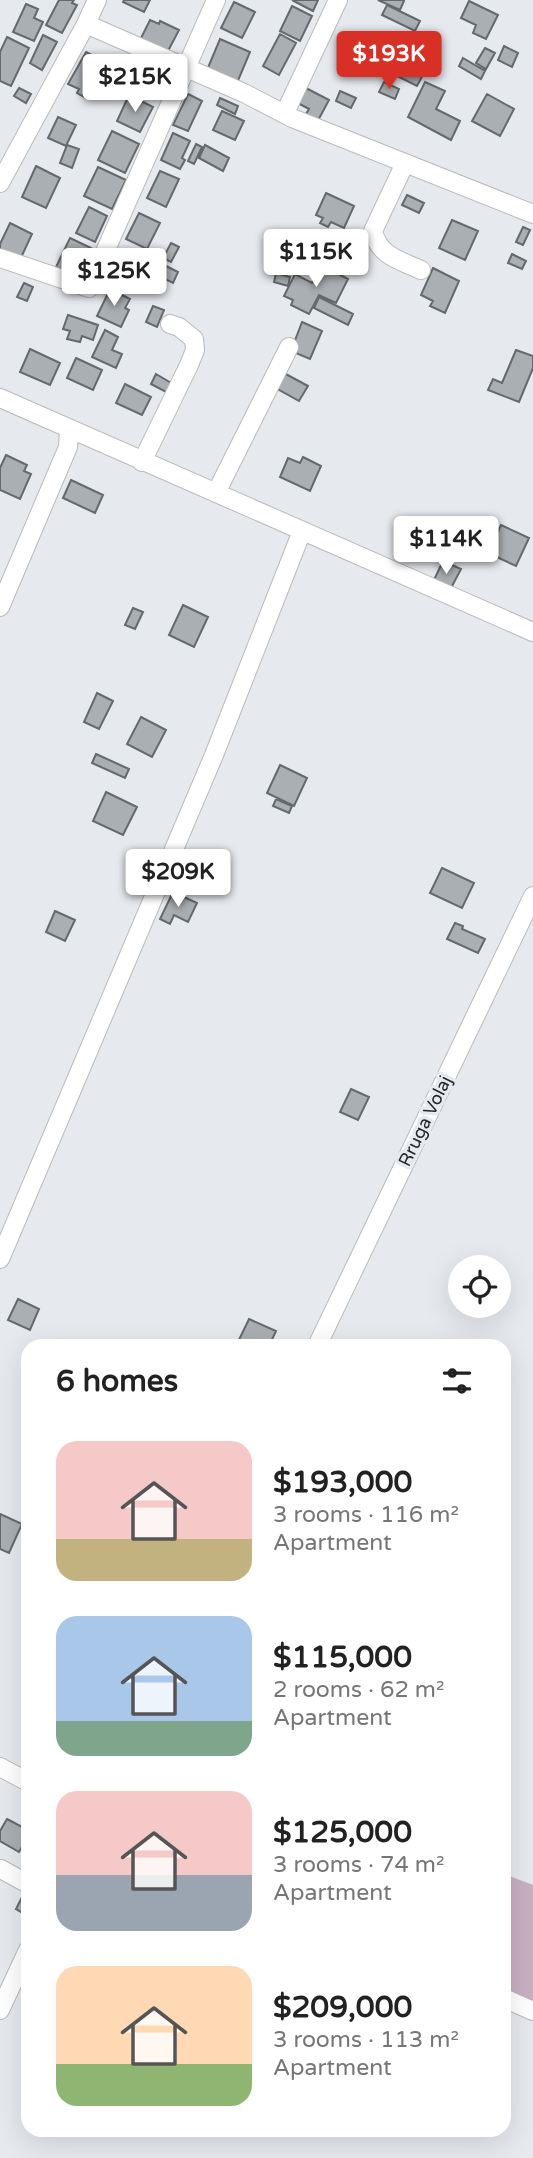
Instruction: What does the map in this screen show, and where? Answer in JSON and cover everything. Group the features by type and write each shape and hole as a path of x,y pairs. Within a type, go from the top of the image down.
{"street":[{"path":"0,183 97,0"},
{"path":"0,258 89,288 216,0"},
{"path":"285,113 338,0"},
{"path":"86,24 285,113 533,214"},
{"path":"405,163 373,231 376,243 387,255 421,270"},
{"path":"142,462 195,350 194,339 179,327 170,324"},
{"path":"216,493 289,347"},
{"path":"0,398 533,632"},
{"path":"0,607 68,447 69,430"},
{"path":"0,1259 215,755 302,531"},
{"name":"Rruga Volaj","path":"320,1339 533,896"},
{"path":"0,1768 21,1778"},
{"path":"1,1870 21,1880"},
{"path":"0,2010 21,1966"},
{"path":"511,2001 533,2011"}],"shaded area":[{"path":"511,1877 533,1885 533,2007 511,1997"}],"building":[{"path":"59,0 74,0 72,3 77,5 62,33 46,25"},
{"path":"150,0 144,12 123,2"},
{"path":"292,0 318,0 313,11"},
{"path":"378,0 402,0 404,1 400,10"},
{"path":"469,1 498,15 486,39 473,33 476,25 461,18"},
{"path":"234,2 255,12 242,38 221,28"},
{"path":"26,4 38,9 34,18 43,22 34,41 13,32"},
{"path":"387,5 420,21 415,31 382,15"},
{"path":"292,6 312,16 300,41 280,31"},
{"path":"150,20 159,24 160,21 179,30 166,55 139,42"},
{"path":"280,34 296,43 279,75 263,66"},
{"path":"43,35 57,42 42,70 30,63"},
{"path":"7,37 29,48 11,86 0,81 0,52"},
{"path":"385,38 430,62 417,86 371,63"},
{"path":"220,39 250,52 237,83 207,70"},
{"path":"504,46 518,53 512,67 498,60"},
{"path":"485,48 495,53 486,69 476,63"},
{"path":"86,52 105,62 86,98 77,93 79,89 68,84"},
{"path":"463,58 485,71 481,79 459,66"},
{"path":"384,82 399,89 395,99 379,92"},
{"path":"425,82 445,91 436,109 460,121 451,140 408,117"},
{"path":"304,87 329,100 315,126 303,119 309,109 296,102"},
{"path":"19,88 31,94 26,103 14,96"},
{"path":"340,91 356,98 351,108 336,101"},
{"path":"188,94 202,101 188,131 173,125"},
{"path":"487,94 514,109 500,136 472,121"},
{"path":"129,95 153,107 140,132 117,121"},
{"path":"220,98 238,106 235,114 217,105"},
{"path":"222,111 244,121 235,140 213,130"},
{"path":"58,117 76,125 66,146 48,138"},
{"path":"112,131 139,144 125,173 98,160"},
{"path":"173,133 190,141 180,169 161,160"},
{"path":"196,144 202,147 194,164 188,161"},
{"path":"67,145 79,149 72,168 60,163"},
{"path":"205,145 229,158 223,171 199,158"},
{"path":"36,166 60,178 46,208 22,197"},
{"path":"98,167 126,180 112,209 84,196"},
{"path":"160,171 179,179 166,207 147,198"},
{"path":"326,193 354,206 344,228 331,222 328,227 320,223 323,218 316,215"},
{"path":"407,195 424,203 419,213 402,205"},
{"path":"89,207 107,216 95,242 76,233"},
{"path":"139,213 160,223 147,249 126,239"},
{"path":"452,220 478,231 465,260 439,248"},
{"path":"10,223 32,234 19,262 0,253 0,244"},
{"path":"523,227 530,230 523,245 516,242"},
{"path":"70,238 91,248 78,277 56,267"},
{"path":"171,243 179,247 171,262 163,258"},
{"path":"123,254 144,265 132,292 110,282"},
{"path":"512,254 526,261 522,269 508,263"},
{"path":"158,262 178,272 173,283 153,273"},
{"path":"321,265 348,279 336,303 319,295 309,314 291,305 293,300 284,296 295,274 312,283"},
{"path":"433,268 459,281 445,313 430,306 433,301 421,295"},
{"path":"276,273 290,277 288,286 274,282"},
{"path":"24,283 33,287 27,301 17,297"},
{"path":"110,289 130,299 125,308 129,310 121,327 97,316"},
{"path":"319,297 353,314 348,325 314,308"},
{"path":"153,306 164,310 157,327 146,322"},
{"path":"68,315 98,325 93,340 82,336 80,342 67,339 70,331 63,329"},
{"path":"302,322 322,331 310,359 291,351"},
{"path":"105,330 118,337 112,350 122,354 116,368 92,357"},
{"path":"30,349 60,363 50,385 20,372"},
{"path":"516,350 533,356 533,368 519,402 488,390 493,379 502,383"},
{"path":"76,358 102,370 93,390 67,378"},
{"path":"282,372 308,386 299,401 274,387"},
{"path":"156,374 173,384 168,393 151,384"},
{"path":"125,384 151,397 142,415 116,403"},
{"path":"6,455 27,465 24,471 31,474 20,499 0,490 0,468"},
{"path":"303,457 321,466 310,491 280,477 288,458 300,463"},
{"path":"71,480 103,495 95,513 63,498"},
{"path":"501,525 529,538 516,566 488,553"},
{"path":"443,561 461,569 449,592 432,584"},
{"path":"183,605 208,617 194,647 169,635"},
{"path":"133,608 143,612 135,629 125,625"},
{"path":"97,693 113,701 99,729 84,722"},
{"path":"141,717 166,730 152,757 127,744"},
{"path":"96,754 129,769 125,778 92,763"},
{"path":"280,765 307,778 294,806 267,793"},
{"path":"106,792 137,807 123,835 93,821"},
{"path":"276,799 292,806 289,813 273,806"},
{"path":"442,868 474,883 462,908 430,893"},
{"path":"173,892 197,903 188,922 174,915 170,924 160,919"},
{"path":"55,911 75,920 65,941 46,932"},
{"path":"455,923 485,939 478,953 447,939"},
{"path":"351,1089 369,1097 358,1120 340,1112"},
{"path":"18,1299 39,1309 30,1330 8,1320"},
{"path":"249,1319 276,1331 272,1339 239,1339"},
{"path":"0,1514 21,1524 21,1526 9,1553 0,1549"},
{"path":"7,1819 21,1826 19,1852 0,1841 0,1831"},
{"path":"21,1899 21,1912 16,1909"}]}
